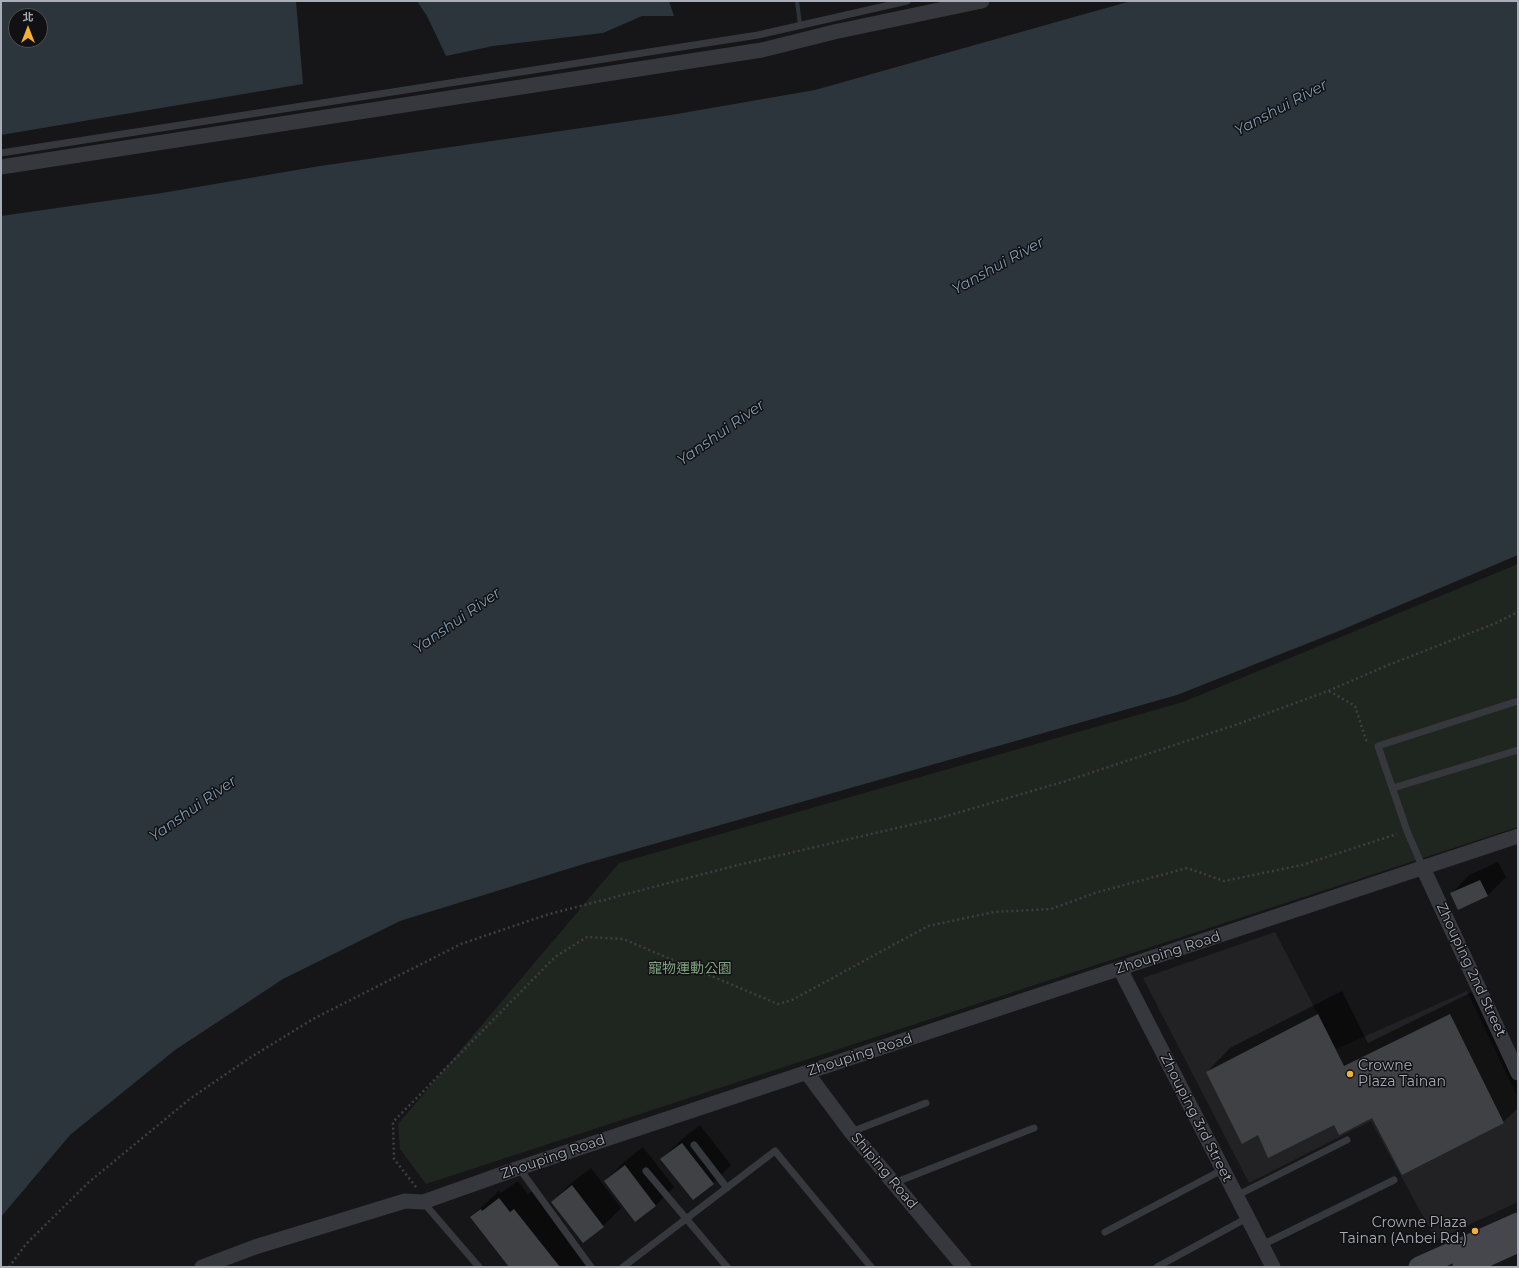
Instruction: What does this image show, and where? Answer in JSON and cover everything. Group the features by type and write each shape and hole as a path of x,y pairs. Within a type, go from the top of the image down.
{"street":[{"path":"1,167 762,50 834,32 982,1"},
{"name":"Zhouping Road","path":"202,1267 255,1247 405,1201 423,1202 519,1168 1518,836"},
{"name":"Zhouping 2nd Street","path":"1423,868 1518,1072"},
{"name":"Zhouping 3rd Street","path":"1120,969 1273,1267"},
{"name":"Shiping Road","path":"807,1073 851,1132 964,1267"},
{"path":"1419,1267 1518,1223"},
{"path":"1463,1267 1518,1242"}],"lane":[{"path":"1,153 758,35 906,1"},
{"path":"1423,868 1407,831 1378,746 1518,701"},
{"path":"1393,788 1518,750"},
{"path":"851,1132 926,1103"},
{"path":"894,1183 1034,1128"},
{"path":"1236,1196 1347,1140"},
{"path":"694,1145 727,1188"},
{"path":"623,1267 775,1151 871,1267"},
{"path":"519,1168 591,1267"},
{"path":"1105,1232 1222,1170"},
{"path":"646,1171 726,1267"},
{"path":"1262,1245 1394,1180"},
{"path":"423,1202 479,1267"},
{"path":"1157,1267 1247,1218"}],"path":[{"path":"9,1267 26,1244 89,1182 192,1098 248,1059 313,1019 461,944 546,915 738,865 940,818 1066,781 1238,724 1328,691 1386,666 1496,623 1518,612"},
{"path":"1328,691 1355,706 1366,740 1378,746"},
{"path":"423,1202 416,1186 394,1159 393,1122 555,957 587,937 623,939 778,1004 792,1000 928,926 994,912 1051,909 1098,892 1187,868 1224,881 1294,867 1407,831"}],"shaded area":[{"name":"Crowne Plaza Tainan","path":"1275,932 1336,1049 1467,991 1518,1098 1518,1202 1436,1240 1371,1121 1249,1183 1143,978"}],"green space":[{"name":"寵物運動公園","path":"1518,564 1518,827 426,1184 400,1149 398,1124 619,863 1183,702"}],"water":[{"path":"1,1 296,1 303,84 1,135"},
{"path":"417,1 669,1 674,16 642,16 603,33 493,46 446,56 427,16"},
{"name":"Yanshui River","path":"1131,1 1518,1 1518,555 1339,631 1177,695 587,863 400,921 283,979 175,1050 70,1135 1,1217 1,216 162,193 320,166 671,115 815,90"}],"building":[{"path":"1480,880 1488,896 1458,910 1450,893"},
{"path":"1318,1014 1344,1066 1450,1014 1504,1123 1402,1175 1372,1118 1339,1135 1334,1125 1268,1158 1258,1135 1242,1144 1206,1072"},
{"path":"682,1143 714,1184 693,1200 660,1159"},
{"path":"625,1165 656,1206 635,1222 604,1181"},
{"path":"572,1185 604,1227 583,1243 551,1202"},
{"path":"499,1198 510,1212 514,1209 560,1267 509,1267 470,1217 481,1209 482,1211"}],"waterway":[{"path":"797,1 800,25"}],"place":[{"name":"Crowne Plaza Tainan","path":"1350,1074"},
{"name":"Crowne Plaza Tainan (Anbei Rd.)","path":"1475,1231"}]}
